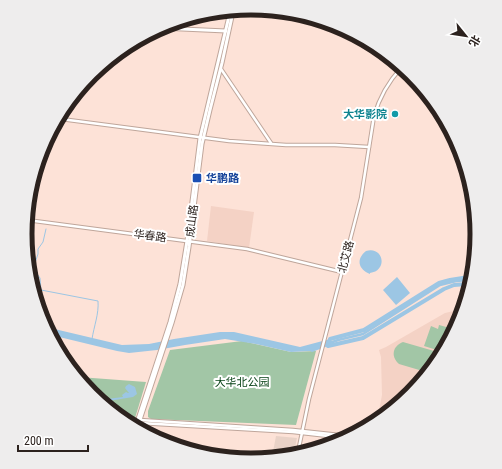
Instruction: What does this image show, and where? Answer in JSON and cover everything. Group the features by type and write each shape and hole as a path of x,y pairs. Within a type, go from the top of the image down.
{"main road":[{"name":"成山路","path":"202,138 221,69 231,16"},
{"path":"176,29 227,31"},
{"name":"成山路","path":"138,423 166,339 176,303 188,241 202,138 223,40 227,31"}],"street":[{"path":"221,69 271,144"},
{"name":"北艾路","path":"299,449 309,399 361,198 372,121 377,105 398,71"},
{"path":"64,119 229,141 369,147"},
{"name":"华春路","path":"32,221 247,249 342,272"},
{"path":"138,423 339,435"},
{"path":"302,432 336,437"}],"shaded area":[{"path":"211,206 254,212 249,248 207,241"},
{"path":"457,310 448,332 434,356 406,390 379,413 382,395 381,357 379,350 445,313"},
{"path":"276,436 297,438 294,450 273,453"}],"green space":[{"path":"439,325 450,328 437,350 424,346 431,326 438,329"},
{"name":"大华北公园","path":"242,341 291,352 316,351 296,425 151,419 148,417 148,411 170,350"},
{"path":"403,342 434,351 436,353 423,371 399,364 396,361 394,358 394,352"},
{"path":"85,377 146,382 135,418 130,418 117,409 106,400"}],"water":[{"path":"372,250 377,252 382,259 380,268 370,274 361,267 360,264 361,257 366,251"},
{"path":"397,277 410,293 396,305 383,290"},
{"path":"53,329 122,345 149,344 220,332 234,332 300,347 330,339 328,346 312,352 291,352 225,339 157,350 129,353 57,336"},
{"path":"129,384 135,387 137,394 133,397 107,401 105,399 123,397 122,395 126,392 129,393 125,388"}],"waterway":[{"path":"46,229 43,242 38,249 34,266 35,271 40,278 41,290 98,301 92,339"},
{"path":"464,284 454,285 444,289 363,338 328,346 330,339 364,330 439,283 466,277"},
{"path":"327,344 363,334 440,285 465,280"}],"place":[{"name":"大华影院","path":"395,114"},
{"name":"华鹏路","path":"197,178"}]}
